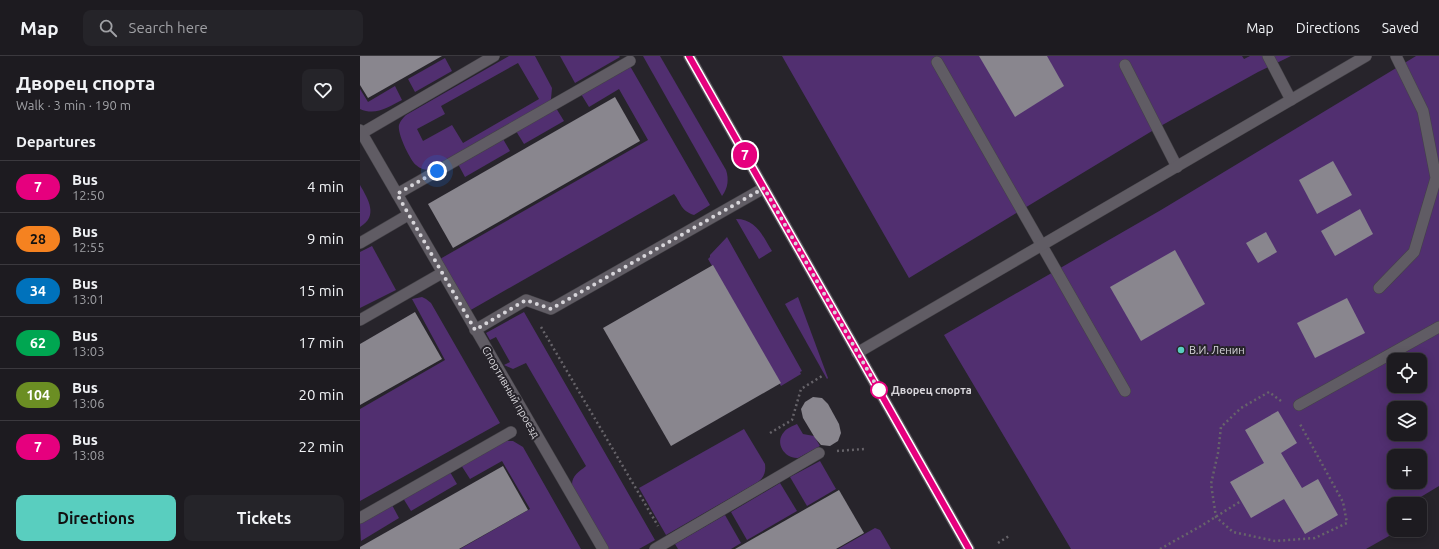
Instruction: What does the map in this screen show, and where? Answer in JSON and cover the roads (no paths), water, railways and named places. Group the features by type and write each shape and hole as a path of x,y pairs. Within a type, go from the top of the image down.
{"main road":[{"path":"361,132 494,56"},
{"path":"689,56 970,549"},
{"path":"1268,56 1291,100"},
{"path":"857,353 1366,56"},
{"path":"1379,288 1414,252 1436,178 1423,111 1396,56"},
{"path":"397,194 630,61"},
{"path":"936,62 1125,391"},
{"path":"1125,65 1177,167"},
{"name":"Спортивный проезд","path":"361,132 603,549"},
{"path":"475,330 526,300 551,309 764,188"},
{"path":"360,243 408,215"},
{"path":"360,320 442,273"},
{"path":"1296,407 1439,327"},
{"path":"360,518 511,432"},
{"path":"655,549 818,453"}],"place":[{"name":"В.И. Ленин","path":"1181,350"},
{"name":"Дворец спорта","path":"879,390"}]}
